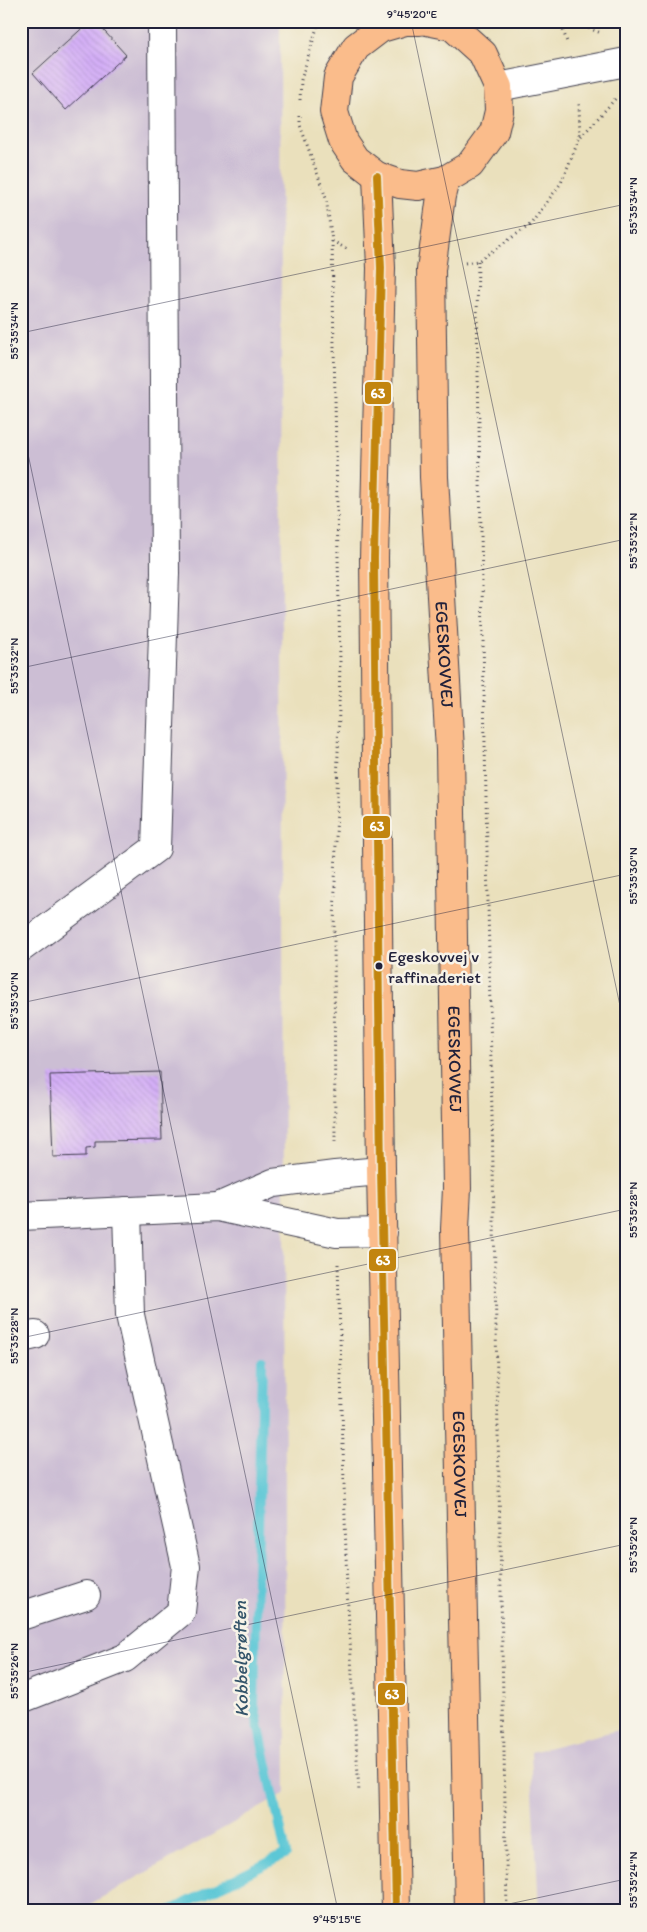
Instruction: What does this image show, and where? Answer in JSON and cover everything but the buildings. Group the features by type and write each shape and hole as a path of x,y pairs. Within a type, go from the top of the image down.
{"main road":[{"path":"366,21 356,47 338,77 334,112 343,141 355,159 377,176 400,184 418,186 445,180 470,166 494,132 499,111 498,87 483,54 443,23"},
{"path":"356,47 381,28 405,22 420,21"},
{"path":"377,176 381,268 374,558 381,1171 396,1911"},
{"name":"EGESKOVVEJ","path":"445,180 431,270 434,477 450,750 455,1229 469,1911"}],"street":[{"path":"21,948 156,848 165,573 162,21"},
{"path":"498,87 626,62"},
{"path":"218,1207 273,1184 335,1175 381,1171"},
{"path":"21,1216 218,1207 337,1232 383,1232"},
{"path":"21,1699 125,1658 181,1612 186,1566 130,1314 127,1211"},
{"path":"21,1616 86,1595"}],"path":[{"path":"560,21 577,72 580,137"},
{"path":"570,21 603,34"},
{"path":"507,1911 477,329 478,261 530,225 562,183 580,137 619,95"},
{"path":"332,241 340,662 334,930 335,1175"},
{"path":"337,1232 347,1590 359,1794"}],"shaded area":[{"path":"21,21 280,21 286,1793 78,1911 21,1911"},
{"path":"626,1728 626,1911 539,1911 531,1752"}],"waterway":[{"name":"Kobbelgrøften","path":"170,1911 286,1854 254,1705 262,1361"}],"transit line":[{"name":"63","path":"377,176 381,268 374,558 376,760 381,1171 396,1911"}],"place":[{"name":"Egeskovvej v raffinaderiet","path":"379,966"}]}
